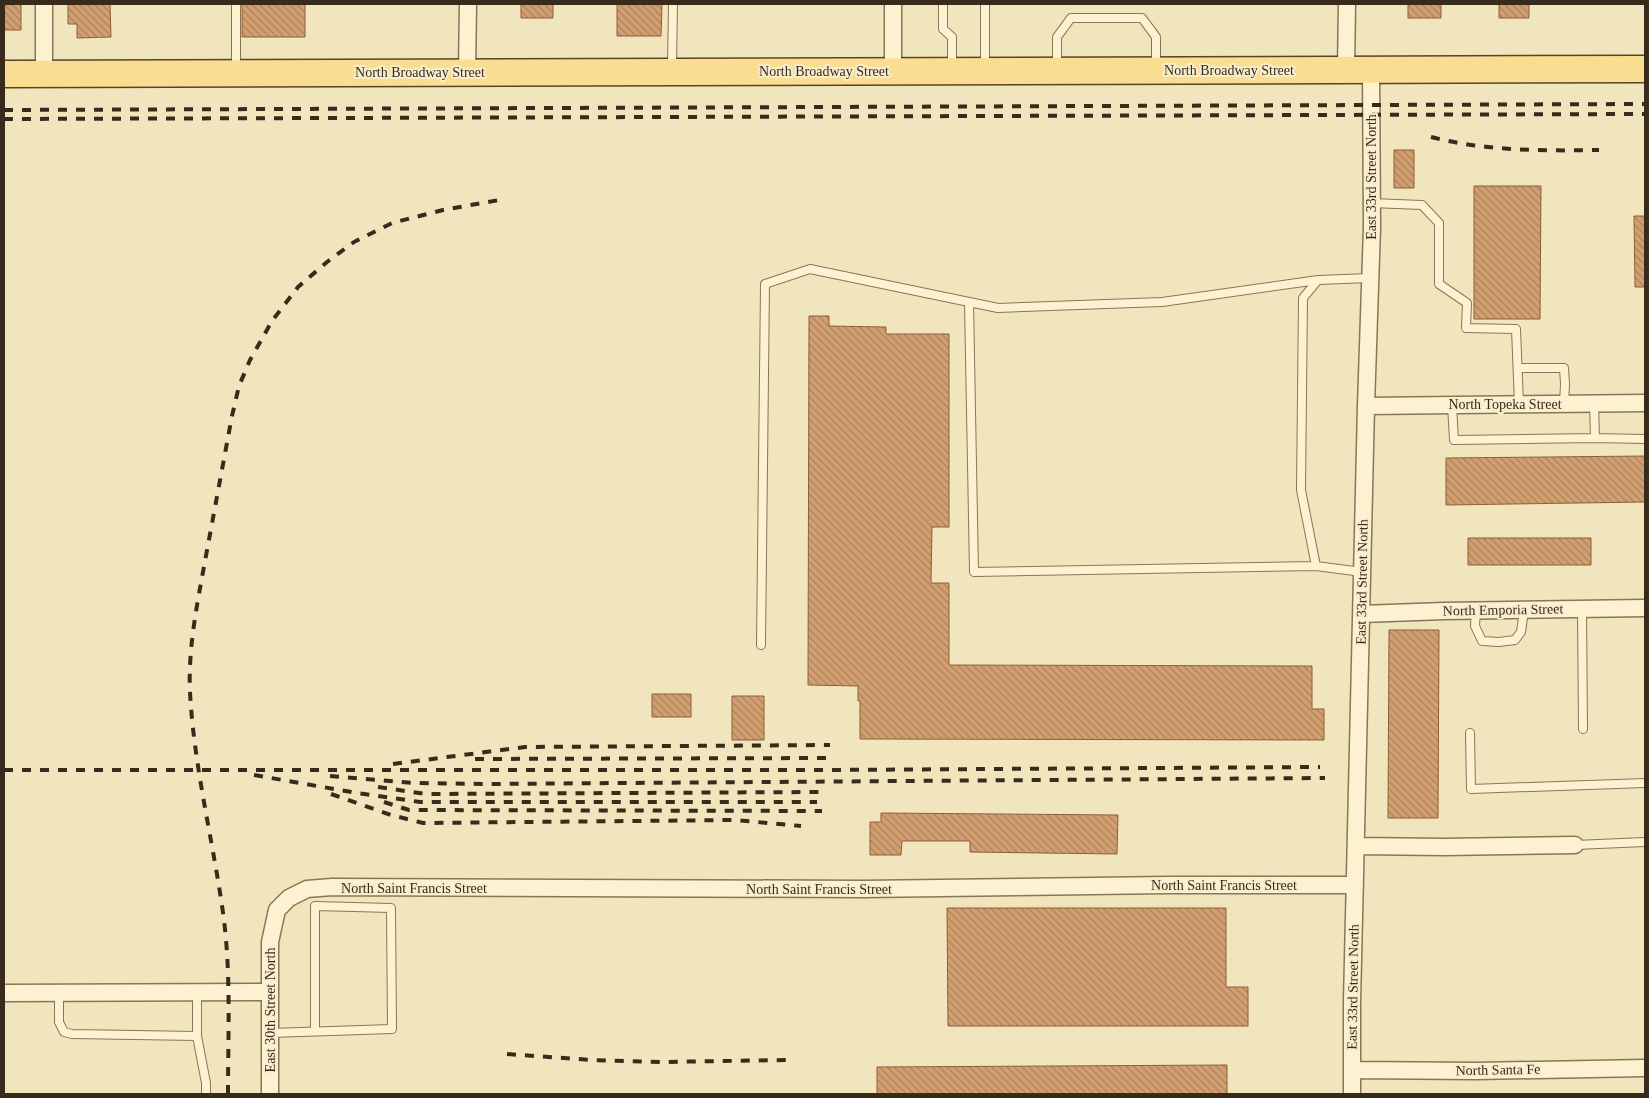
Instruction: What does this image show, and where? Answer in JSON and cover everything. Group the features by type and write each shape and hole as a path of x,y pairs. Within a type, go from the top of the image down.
{"main road":[{"name":"North Broadway Street","path":"4,74 1645,69"}],"street":[{"path":"44,4 44,73"},
{"path":"468,4 468,72"},
{"path":"893,4 893,71"},
{"name":"East 33rd Street North","path":"1347,4 1359,69 1372,204 1362,572 1352,1094"},
{"name":"North Topeka Street","path":"1366,406 1645,403"},
{"name":"North Emporia Street","path":"1362,614 1476,610 1645,608"},
{"path":"1356,846 1444,847 1575,844"},
{"name":"North Saint Francis Street","path":"286,901 307,889 332,887 863,889 1168,885 1356,885"},
{"name":"East 30th Street North","path":"270,1094 270,942 278,910 286,901"},
{"path":"4,993 270,992"},
{"name":"North Santa Fe","path":"1352,1070 1645,1068"}],"lane":[{"path":"236,4 236,73"},
{"path":"672,71 673,4"},
{"path":"943,4 943,29 952,38 952,71"},
{"path":"985,4 985,70"},
{"path":"1057,70 1057,37 1071,18 1142,18 1156,37 1156,70"},
{"path":"1372,204 1422,205 1440,223 1440,284 1467,303 1466,328 1516,329 1518,404"},
{"path":"762,645 764,284 810,269 998,308 1162,302 1318,280 1370,278"},
{"path":"1316,566 1301,490 1303,298 1318,280"},
{"path":"969,302 974,572 1316,566 1362,572"},
{"path":"1518,368 1564,368 1566,384 1564,404"},
{"path":"1594,404 1595,438"},
{"path":"1452,405 1454,440 1645,439"},
{"path":"1582,609 1583,729"},
{"path":"1476,610 1475,626 1482,641 1499,642 1515,640 1521,632 1524,610"},
{"path":"1470,733 1471,789 1645,783"},
{"path":"1575,844 1645,842"},
{"path":"270,1033 392,1029 391,908 314,906 315,1031"},
{"path":"58,992 59,1022 64,1032 72,1034 197,1036"},
{"path":"197,992 197,1036 206,1083 206,1094"}],"building":[{"path":"4,4 21,4 21,30 4,30"},
{"path":"68,4 110,4 111,37 77,38 77,24 68,24"},
{"path":"242,4 305,4 305,37 242,37"},
{"path":"521,4 553,4 553,18 521,18"},
{"path":"617,4 662,4 661,36 617,36"},
{"path":"1408,4 1441,4 1441,18 1408,18"},
{"path":"1499,4 1529,4 1529,18 1499,18"},
{"path":"1394,150 1414,150 1414,188 1394,188"},
{"path":"1474,186 1541,186 1540,319 1474,319"},
{"path":"1634,216 1645,216 1645,287 1635,287"},
{"path":"809,316 829,316 829,326 886,327 886,334 949,334 949,527 932,527 931,583 949,583 949,665 1312,666 1312,709 1324,709 1324,740 860,739 858,686 808,685"},
{"path":"1645,456 1645,502 1446,505 1446,458"},
{"path":"1468,538 1591,538 1591,565 1468,565"},
{"path":"1389,630 1439,630 1438,818 1388,818"},
{"path":"652,694 691,694 691,717 652,717"},
{"path":"732,696 764,696 764,740 732,740"},
{"path":"881,813 1118,815 1117,854 970,852 970,841 902,841 901,855 870,855 870,822 881,822"},
{"path":"947,908 1226,908 1226,987 1248,987 1248,1026 948,1026"},
{"path":"1227,1065 1227,1094 877,1094 877,1067"}],"railway":[{"path":"4,110 1645,104"},
{"path":"4,119 1645,114"},
{"path":"1431,137 1493,148 1599,150"},
{"path":"228,1094 228,964 220,892 192,721 190,659 196,610 239,386 250,360 272,321 298,287 354,242 392,223 443,210 499,200"},
{"path":"393,764 525,747 830,745"},
{"path":"475,759 831,758"},
{"path":"4,770 827,770 1320,767"},
{"path":"254,775 420,802 817,802"},
{"path":"330,776 415,783 485,784 1325,778"},
{"path":"378,787 426,794 820,792"},
{"path":"331,794 391,815 423,823 735,820 801,826"},
{"path":"384,802 409,810 822,811"},
{"path":"507,1054 592,1060 662,1062 786,1060"}]}
